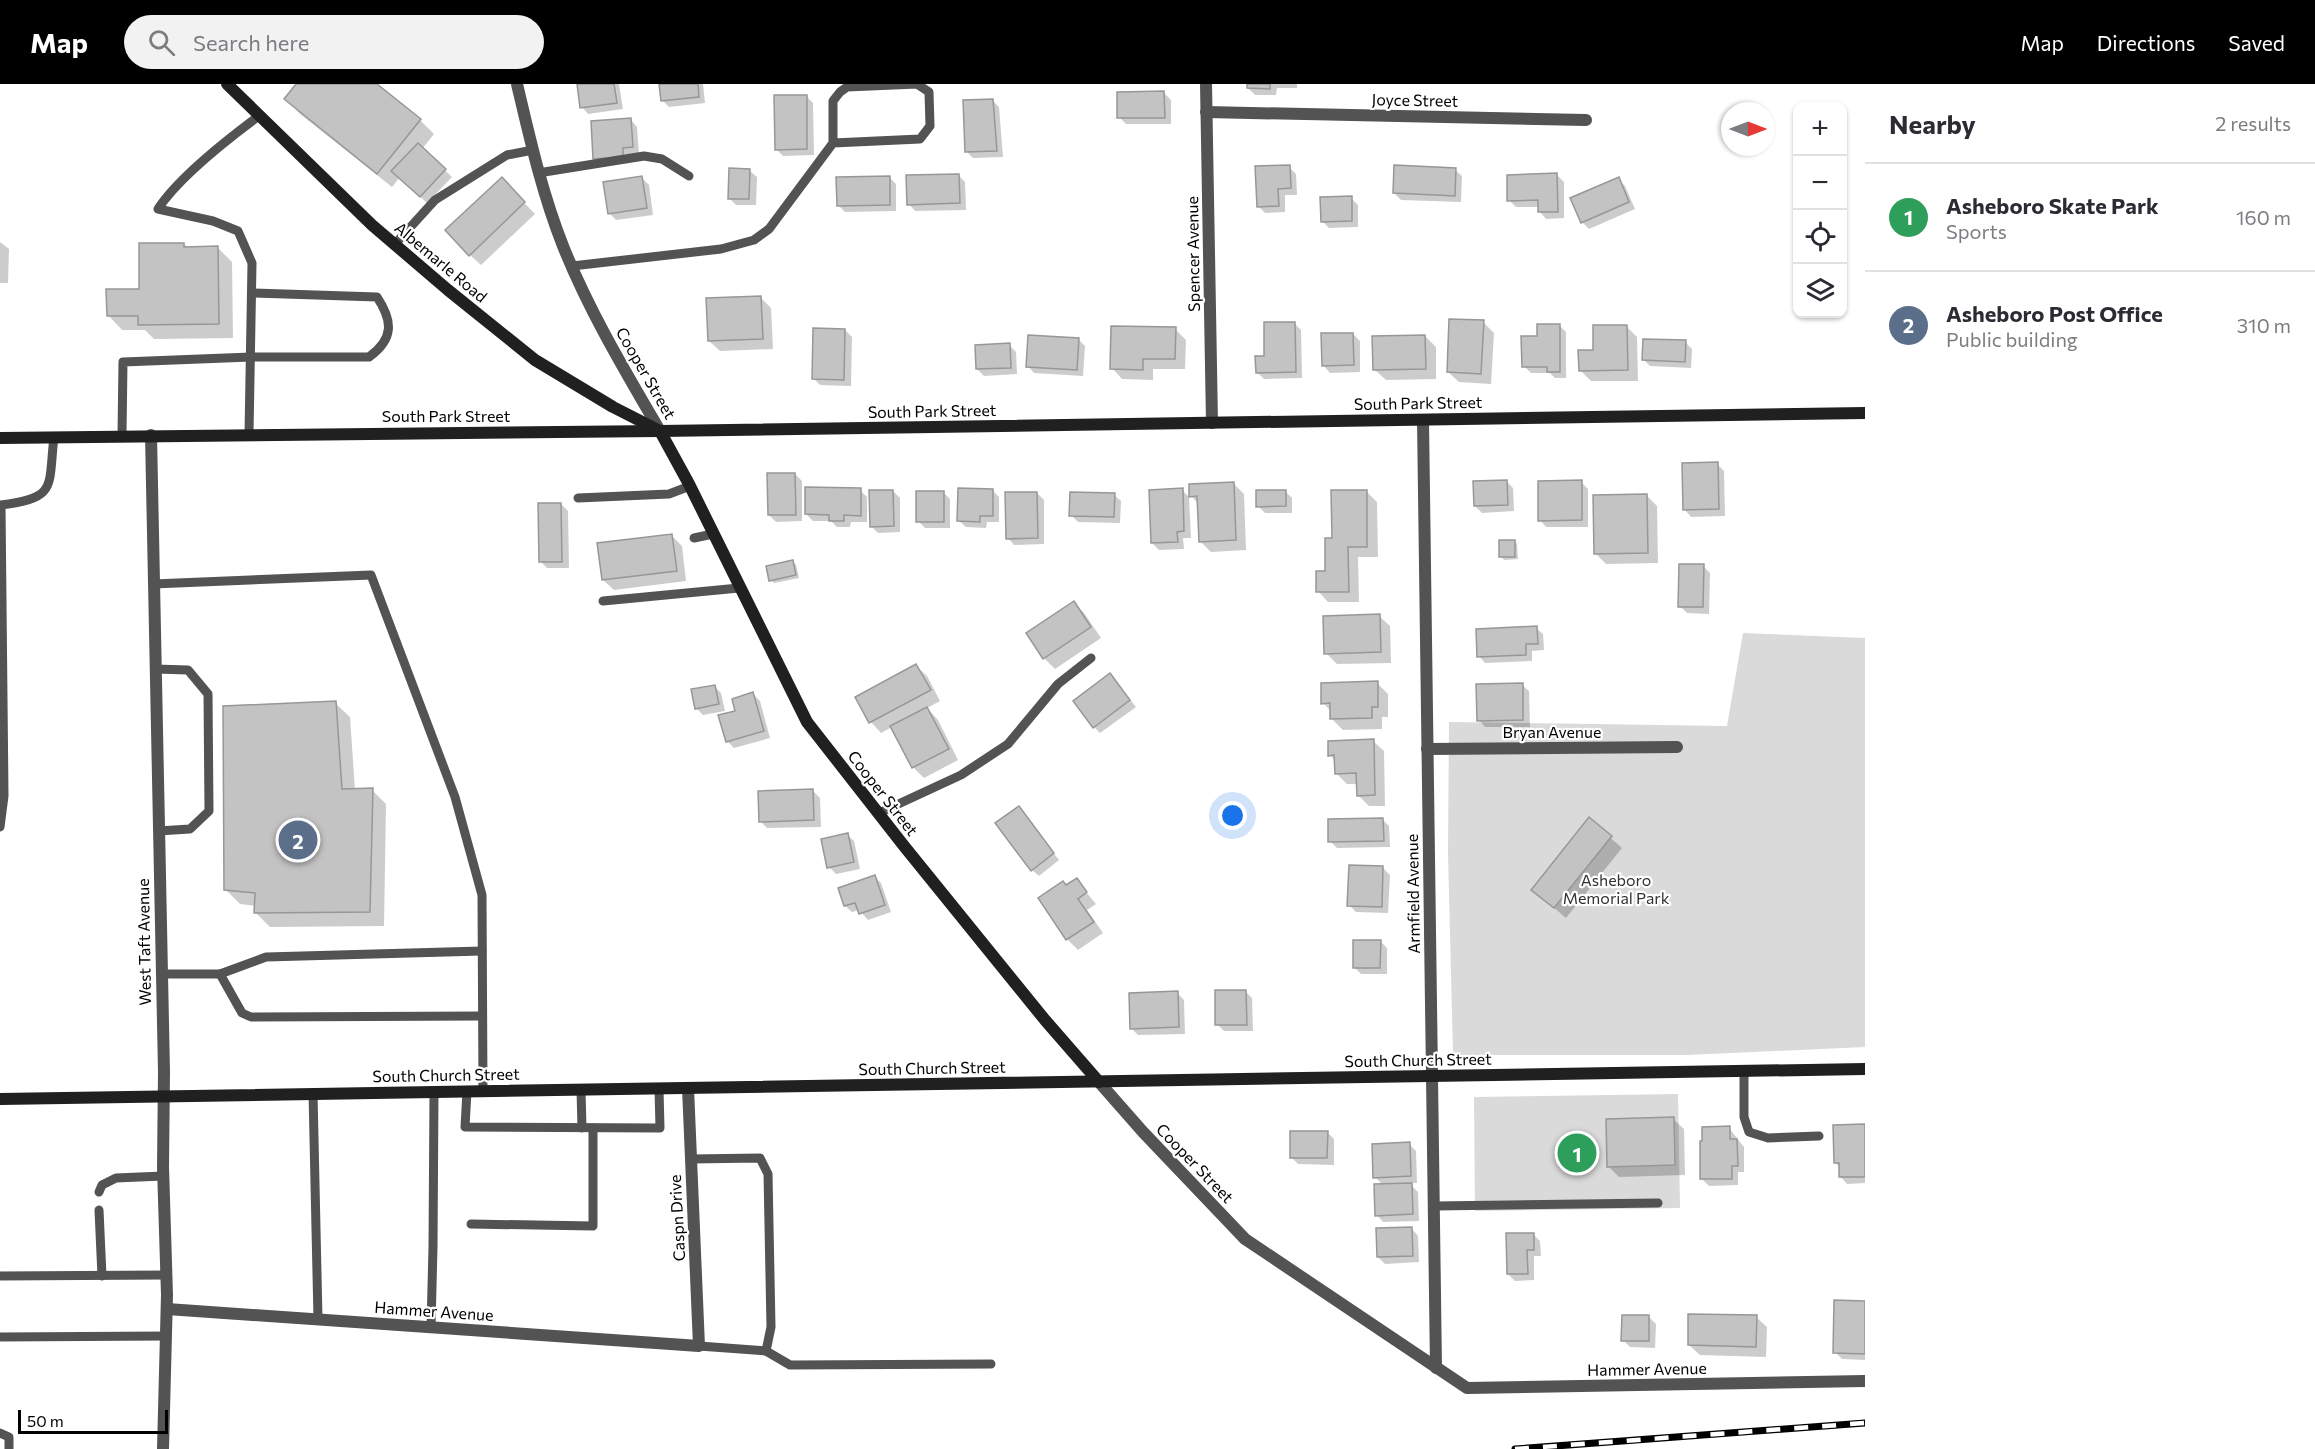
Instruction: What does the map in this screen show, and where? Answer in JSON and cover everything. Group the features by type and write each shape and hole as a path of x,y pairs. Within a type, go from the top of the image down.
{"street":[{"name":"Albemarle Road","path":"227,84 395,244 448,290 536,360 613,407 660,431"},
{"name":"Cooper Street","path":"517,84 538,173 572,266 603,333 690,486 807,722 1037,1011 1143,1132 1245,1239 1436,1368"},
{"name":"Spencer Avenue","path":"1206,84 1212,423"},
{"name":"Joyce Street","path":"1206,112 1586,120"},
{"name":"South Park Street","path":"0,438 660,431 1865,413"},
{"name":"Armfield Avenue","path":"1423,420 1436,1368"},
{"name":"West Taft Avenue","path":"151,435 164,1095 163,1176 167,1275 163,1449"},
{"name":"Bryan Avenue","path":"1427,749 1677,747"},
{"name":"South Church Street","path":"0,1099 1865,1070"},
{"name":"Caspn Drive","path":"688,1088 699,1346"},
{"name":"Hammer Avenue","path":"167,1309 699,1346"},
{"name":"Hammer Avenue","path":"1436,1368 1467,1388 1865,1381"}],"lane":[{"path":"572,266 721,249 754,240 769,229 833,143 833,101 840,92 848,87 917,84 929,92 930,126 920,139 833,143"},
{"path":"249,434 252,263 238,231 213,221 158,208 167,195 232,136 259,116"},
{"path":"395,244 435,200 507,155 533,150"},
{"path":"538,173 644,156 662,159 689,176"},
{"path":"122,435 123,362 251,357 369,357 380,349 389,332 388,313 377,297 252,293"},
{"path":"0,828 4,796 0,505 39,497 48,487 54,437"},
{"path":"578,498 669,494 690,486"},
{"path":"694,538 713,534"},
{"path":"153,584 370,575 455,797 482,895 483,1091"},
{"path":"603,601 740,588"},
{"path":"879,813 961,775 1008,744 1058,684 1091,658"},
{"path":"155,669 188,670 208,694 209,811 190,829 158,831"},
{"path":"161,974 220,974 266,957 482,951"},
{"path":"220,974 242,1013 251,1017 482,1016"},
{"path":"1744,1071 1744,1117 1749,1132 1768,1138 1819,1136"},
{"path":"467,1091 465,1127 660,1128 659,1089"},
{"path":"581,1090 582,1128"},
{"path":"431,1327 434,1247 434,1092"},
{"path":"313,1093 318,1319"},
{"path":"471,1224 593,1226 593,1128"},
{"path":"691,1158 760,1158 768,1174 771,1327 766,1351"},
{"path":"99,1192 102,1185 116,1178 163,1176"},
{"path":"1435,1206 1658,1203"},
{"path":"99,1210 102,1275"},
{"path":"0,1276 167,1275"},
{"path":"0,1337 166,1336"},
{"path":"699,1346 766,1351 790,1365 991,1364"},
{"path":"0,1433 9,1437 9,1449"}],"green space":[{"name":"Asheboro Memorial Park","path":"1743,633 1865,638 1865,1047 1687,1055 1453,1055 1448,853 1449,722 1727,726"},
{"path":"1678,1094 1680,1208 1475,1211 1474,1097"}],"building":[{"path":"296,84 377,84 421,119 377,174 284,99"},
{"path":"577,84 614,84 617,103 580,108"},
{"path":"659,84 698,84 699,97 661,101"},
{"path":"1247,84 1270,84 1270,89 1247,88"},
{"path":"1164,91 1165,118 1117,118 1117,92"},
{"path":"774,95 807,95 807,149 775,150"},
{"path":"993,99 997,151 965,152 963,100"},
{"path":"631,118 633,147 623,148 623,157 593,159 591,121"},
{"path":"418,143 446,169 420,197 391,171"},
{"path":"1290,165 1291,188 1278,189 1279,206 1257,207 1255,166"},
{"path":"1394,165 1456,168 1455,196 1393,193"},
{"path":"729,168 750,169 749,199 728,199"},
{"path":"1557,173 1558,212 1538,212 1538,200 1507,201 1507,175"},
{"path":"959,174 960,203 907,205 906,175"},
{"path":"642,176 647,208 608,214 603,182"},
{"path":"890,176 890,205 837,206 836,177"},
{"path":"502,177 525,202 469,256 445,230"},
{"path":"1619,177 1629,202 1581,223 1570,198"},
{"path":"1352,196 1352,221 1321,222 1320,197"},
{"path":"139,243 184,243 184,247 218,246 219,324 138,325 138,316 107,316 106,289 139,289"},
{"path":"761,296 763,339 708,341 706,298"},
{"path":"1449,319 1484,320 1481,374 1447,372"},
{"path":"1264,322 1295,322 1296,372 1256,373 1255,356 1264,356"},
{"path":"1537,324 1560,324 1560,372 1547,372 1547,367 1522,367 1521,336 1537,336"},
{"path":"1593,325 1627,325 1628,370 1579,371 1578,350 1593,350"},
{"path":"1111,326 1176,327 1175,359 1143,359 1143,370 1110,369"},
{"path":"813,328 845,329 844,380 812,379"},
{"path":"1321,333 1353,333 1354,365 1322,366"},
{"path":"1028,335 1079,338 1077,370 1026,367"},
{"path":"1425,335 1426,369 1373,370 1372,336"},
{"path":"1643,339 1686,340 1685,362 1642,360"},
{"path":"1010,343 1011,368 976,369 975,345"},
{"path":"1718,462 1719,509 1683,510 1682,463"},
{"path":"767,473 795,473 796,515 768,515"},
{"path":"1507,480 1508,505 1474,506 1473,481"},
{"path":"1582,480 1582,520 1538,521 1538,481"},
{"path":"1234,482 1236,540 1199,542 1197,496 1189,497 1189,484"},
{"path":"805,487 861,488 861,516 844,515 844,521 829,521 829,515 805,514"},
{"path":"958,488 993,489 993,516 980,516 980,522 957,521"},
{"path":"1183,488 1184,531 1177,532 1178,542 1151,543 1149,490"},
{"path":"869,490 893,490 894,526 870,527"},
{"path":"1256,490 1286,490 1286,506 1256,507"},
{"path":"1331,490 1367,490 1367,547 1348,547 1349,592 1316,592 1316,571 1325,571 1325,538 1332,538"},
{"path":"916,491 944,491 944,522 916,522"},
{"path":"1005,492 1037,492 1038,538 1006,539"},
{"path":"1070,492 1115,493 1114,517 1069,516"},
{"path":"1647,494 1648,553 1594,554 1593,495"},
{"path":"538,503 561,503 562,562 539,562"},
{"path":"672,534 677,571 602,580 597,543"},
{"path":"1499,540 1515,540 1515,557 1499,557"},
{"path":"793,560 796,575 769,581 766,566"},
{"path":"1679,564 1704,564 1703,607 1678,607"},
{"path":"1074,601 1091,627 1043,659 1026,633"},
{"path":"1380,614 1381,652 1324,654 1323,616"},
{"path":"1537,626 1538,644 1526,644 1526,655 1477,657 1476,629"},
{"path":"916,664 931,690 869,723 855,697"},
{"path":"1110,673 1130,700 1093,728 1073,701"},
{"path":"1378,681 1378,707 1372,707 1372,718 1330,719 1330,703 1321,704 1321,683"},
{"path":"1523,683 1523,720 1477,721 1476,684"},
{"path":"715,685 719,704 695,709 691,689"},
{"path":"753,692 764,731 726,742 718,715 735,711 732,699"},
{"path":"336,701 342,789 373,788 370,912 254,913 255,893 224,890 223,706"},
{"path":"927,707 949,749 912,768 890,726"},
{"path":"1374,739 1375,795 1357,796 1356,773 1335,774 1334,755 1328,756 1328,741"},
{"path":"813,789 814,820 759,822 758,791"},
{"path":"1019,806 1054,853 1031,871 995,823"},
{"path":"1589,817 1612,836 1554,908 1531,890"},
{"path":"1383,818 1384,841 1328,842 1328,819"},
{"path":"848,833 854,862 827,868 821,839"},
{"path":"1349,865 1383,866 1382,907 1347,906"},
{"path":"875,875 885,905 859,914 855,903 844,906 838,888"},
{"path":"1077,878 1087,892 1078,899 1094,922 1066,940 1038,898 1063,881 1066,885"},
{"path":"1353,940 1381,940 1380,968 1353,968"},
{"path":"1215,990 1246,990 1247,1025 1215,1025"},
{"path":"1178,991 1179,1027 1130,1029 1129,993"},
{"path":"1674,1117 1675,1165 1607,1167 1606,1119"},
{"path":"1865,1124 1865,1177 1839,1177 1839,1163 1834,1163 1833,1125"},
{"path":"1730,1126 1730,1139 1737,1139 1738,1166 1732,1166 1732,1179 1700,1179 1702,1127"},
{"path":"1290,1131 1328,1131 1327,1158 1290,1158"},
{"path":"1410,1142 1411,1176 1373,1178 1372,1144"},
{"path":"1412,1183 1413,1214 1375,1216 1374,1184"},
{"path":"1412,1227 1413,1256 1377,1257 1376,1228"},
{"path":"1506,1233 1534,1233 1534,1250 1527,1250 1528,1274 1507,1274"},
{"path":"1834,1300 1865,1301 1865,1354 1833,1353"},
{"path":"1688,1314 1757,1315 1756,1347 1688,1345"},
{"path":"1622,1315 1649,1315 1649,1341 1621,1341"}],"railway":[{"path":"1515,1449 1865,1423"}],"place":[{"name":"Asheboro Post Office","path":"298,840"},
{"name":"Asheboro Skate Park","path":"1577,1153"}]}
